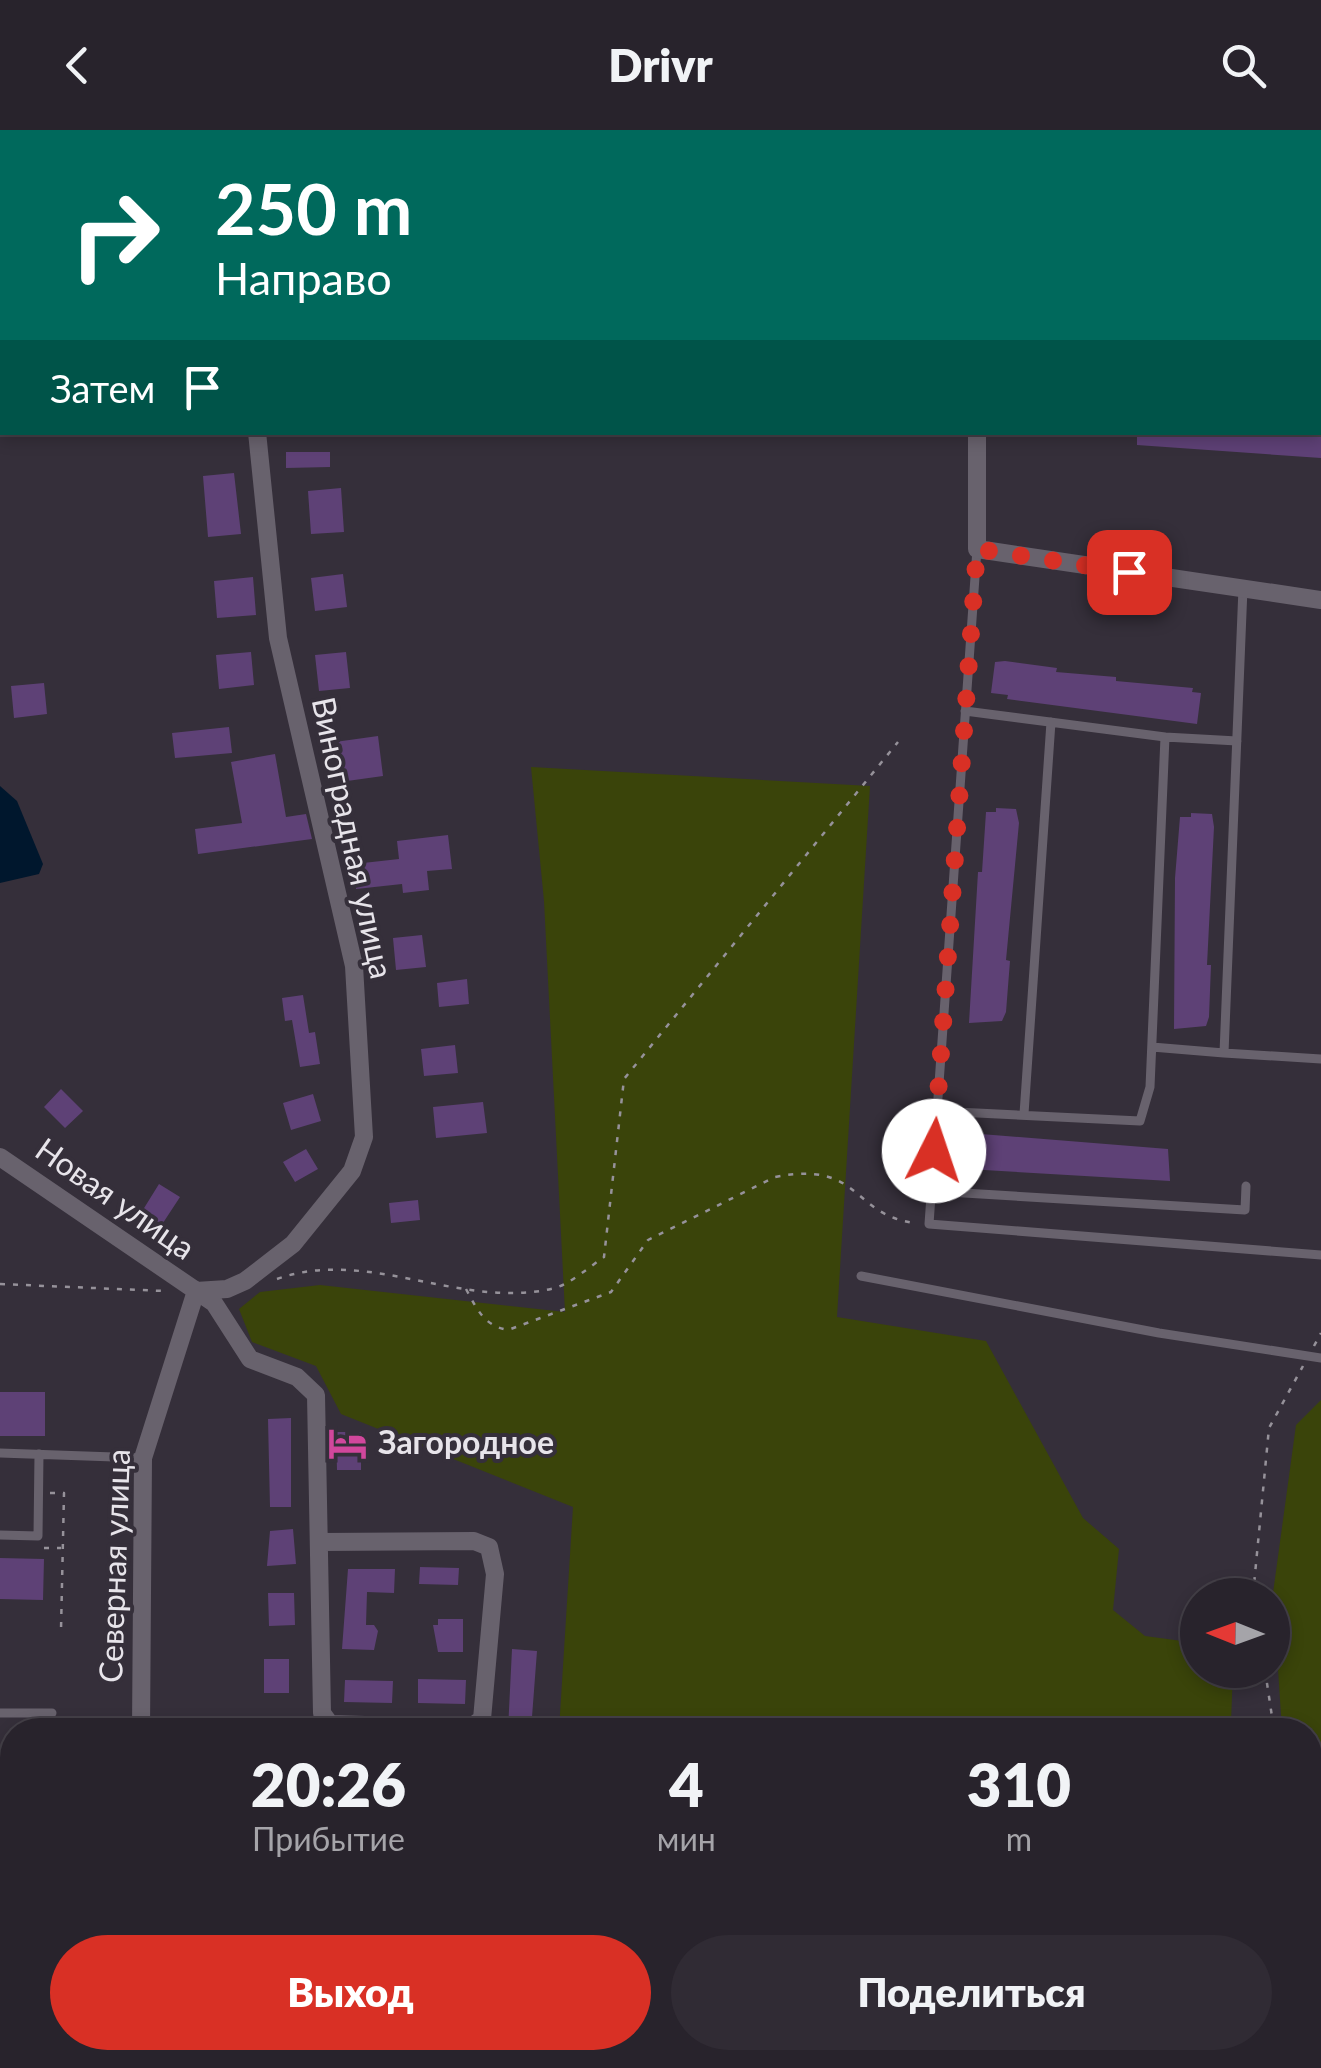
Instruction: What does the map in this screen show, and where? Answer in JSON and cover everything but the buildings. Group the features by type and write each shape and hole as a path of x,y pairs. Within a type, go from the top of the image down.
{"street":[{"name":"Виноградная улица","path":"196,1292 226,1290 245,1281 304,1229 352,1171 364,1137 354,966 278,638 257,435"},
{"path":"977,435 977,549 1321,600"},
{"name":"Новая улица","path":"0,1157 214,1303 250,1359 298,1378 316,1395 322,1542"},
{"name":"Северная улица","path":"141,1718 144,1458 196,1292"},
{"path":"326,1718 322,1713 322,1542 474,1541 489,1547 495,1574 482,1718"}],"lane":[{"path":"977,549 929,1224 1321,1255"},
{"path":"1224,1053 1243,588"},
{"path":"965,711 1165,737 1237,741"},
{"path":"1024,1114 1051,722"},
{"path":"936,1111 1140,1122 1150,1086 1165,737"},
{"path":"1152,1047 1321,1058"},
{"path":"931,1190 1245,1210 1246,1186"},
{"path":"861,1276 1321,1358"},
{"path":"0,1453 144,1458"},
{"path":"0,1535 38,1536 39,1454"},
{"path":"0,1713 52,1713"}],"path":[{"path":"245,1281 272,1281 304,1270 353,1268 416,1283 554,1289 604,1257 624,1079 898,742"},
{"path":"465,1288 481,1316 494,1328 508,1330 611,1292 648,1240 775,1176 796,1172 832,1176 857,1188 880,1214 929,1224"},
{"path":"0,1284 196,1292"},
{"path":"1255,1578 1268,1428 1321,1332"},
{"path":"39,1492 64,1493 61,1630"},
{"path":"1268,1688 1272,1718"}],"green space":[{"path":"531,767 870,786 837,1317 986,1341 1083,1518 1119,1549 1113,1610 1145,1636 1180,1641 1180,1688 1232,1688 1231,1718 560,1718 573,1507 341,1414 316,1366 252,1342 239,1309 260,1292 320,1285 565,1312 544,901"},
{"path":"1321,1400 1321,1718 1281,1718 1279,1688 1290,1688 1290,1578 1275,1578 1296,1425"}],"water":[{"path":"0,786 17,801 43,864 39,874 0,883"}],"place":[{"name":"Загородное","path":"348,1443"}],"route":[{"path":"934,1151 977,549 1129,572"}]}
